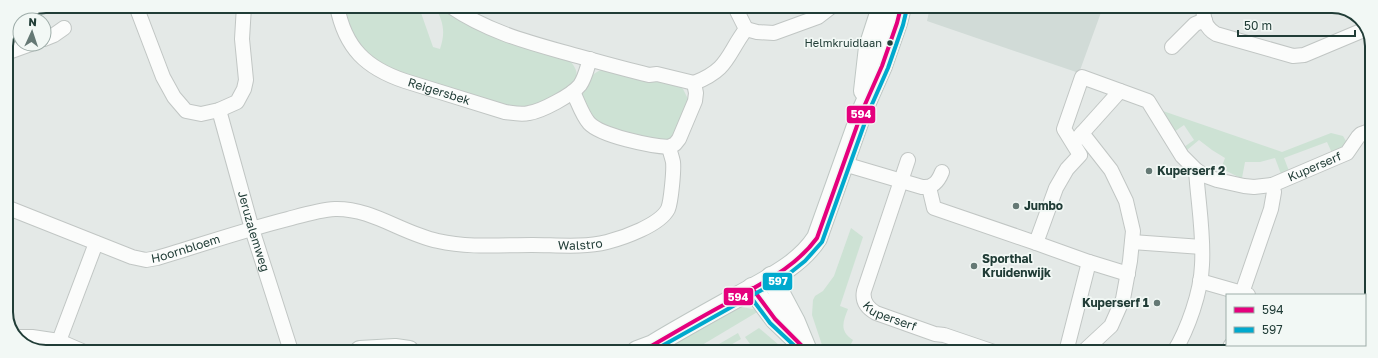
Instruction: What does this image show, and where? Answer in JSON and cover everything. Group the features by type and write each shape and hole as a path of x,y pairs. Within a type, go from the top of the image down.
{"street":[{"path":"139,13 163,77 174,97 186,111 201,114 219,110 237,102 244,89 246,80 242,40 244,13"},
{"name":"Reigersbek","path":"340,13 344,28 352,46 362,58 375,68 390,76 505,112 518,114 541,110 573,92 580,85 590,59"},
{"path":"460,13 498,32 649,76 657,74 694,82 712,74 720,68 729,57 746,29"},
{"path":"737,13 746,29 757,32 774,33 818,17 823,13"},
{"path":"863,109 869,47 880,13"},
{"path":"653,345 771,277 797,261 810,249 817,238 863,109 882,66 900,13"},
{"path":"1205,13 1208,27 1216,34 1297,56 1304,55 1362,32"},
{"path":"1172,47 1205,13"},
{"path":"52,36 64,28"},
{"name":"Kuperserf","path":"1091,345 1111,326 1123,299 1128,274 1133,231 1126,202 1111,170 1099,155 1078,144 1064,129 1082,78 1148,101 1182,156 1196,170 1206,176 1218,180 1244,186 1254,187 1272,184 1347,153 1361,134 1365,133"},
{"path":"573,92 588,122 595,129 606,134 658,146 669,147 675,144 679,139 695,101 696,93 694,82"},
{"path":"1036,243 1056,188 1067,169 1078,144 1120,91"},
{"name":"Jeruzalemweg","path":"219,110 252,229 289,345"},
{"path":"1078,144 1099,155"},
{"name":"Walstro","path":"252,229 323,210 336,209 350,210 366,214 421,237 455,244 583,245 607,242 645,227 662,216 668,209 673,169 673,162 669,147"},
{"name":"Kuperserf","path":"908,160 864,291 864,300 867,306 876,313 935,334 944,335 973,345"},
{"path":"844,164 929,188 937,181 942,172"},
{"path":"1178,345 1189,321 1200,281 1202,247 1196,170"},
{"name":"Kuperserf","path":"1200,281 1245,294 1271,209 1274,192 1272,184"},
{"path":"929,188 934,208 1089,262 1128,274"},
{"name":"Hoornbloem","path":"13,210 136,258 151,260 252,229"},
{"path":"59,341 96,242"},
{"path":"1132,242 1202,247"},
{"path":"1068,345 1089,262"},
{"path":"771,277 795,322 804,345"},
{"path":"752,288 775,319 802,345"},
{"path":"25,337 59,341 68,345"}],"shaded area":[{"path":"929,13 1101,13 1079,73 927,21"}],"green space":[{"path":"347,13 421,13 433,47 440,49 443,37 443,27 438,13 453,13 568,59 574,66 576,77 574,82 565,90 537,104 521,108 508,106 438,85 390,68 367,52 357,40 350,25"},
{"path":"609,69 652,82 657,80 677,85 683,89 688,99 687,106 674,136 666,141 615,132 591,118 582,96 594,74"},
{"path":"1160,110 1282,152 1331,133 1343,136 1346,141 1345,145 1332,153 1327,142 1284,158 1289,171 1281,174 1275,158 1260,162 1245,162 1242,178 1221,169 1225,158 1199,140 1187,150 1184,147 1194,140 1184,125 1174,132"},
{"path":"851,228 863,237 840,306 848,309 843,326 846,333 853,340 851,344 854,345 822,345 812,315 813,300 815,296 823,291 834,276"},
{"path":"741,307 759,311 702,345 669,345 734,308"},
{"path":"759,328 779,345 751,345 745,337"},
{"path":"738,333 741,339 730,345 717,345"}],"transit line":[{"name":"594","path":"653,345 777,274 799,258 817,238 863,109 882,66 900,13"},
{"name":"597","path":"664,345 785,277 805,261 822,242 869,111 888,68 906,13"},
{"name":"594","path":"752,288 775,319 801,345"},
{"name":"597","path":"747,292 770,323 794,345"}],"place":[{"name":"Helmkruidlaan","path":"890,43"},
{"name":"Kuperserf 2","path":"1149,171"},
{"name":"Jumbo","path":"1016,206"},
{"name":"Sporthal Kruidenwijk","path":"974,266"},
{"name":"Kuperserf 1","path":"1157,303"}]}
